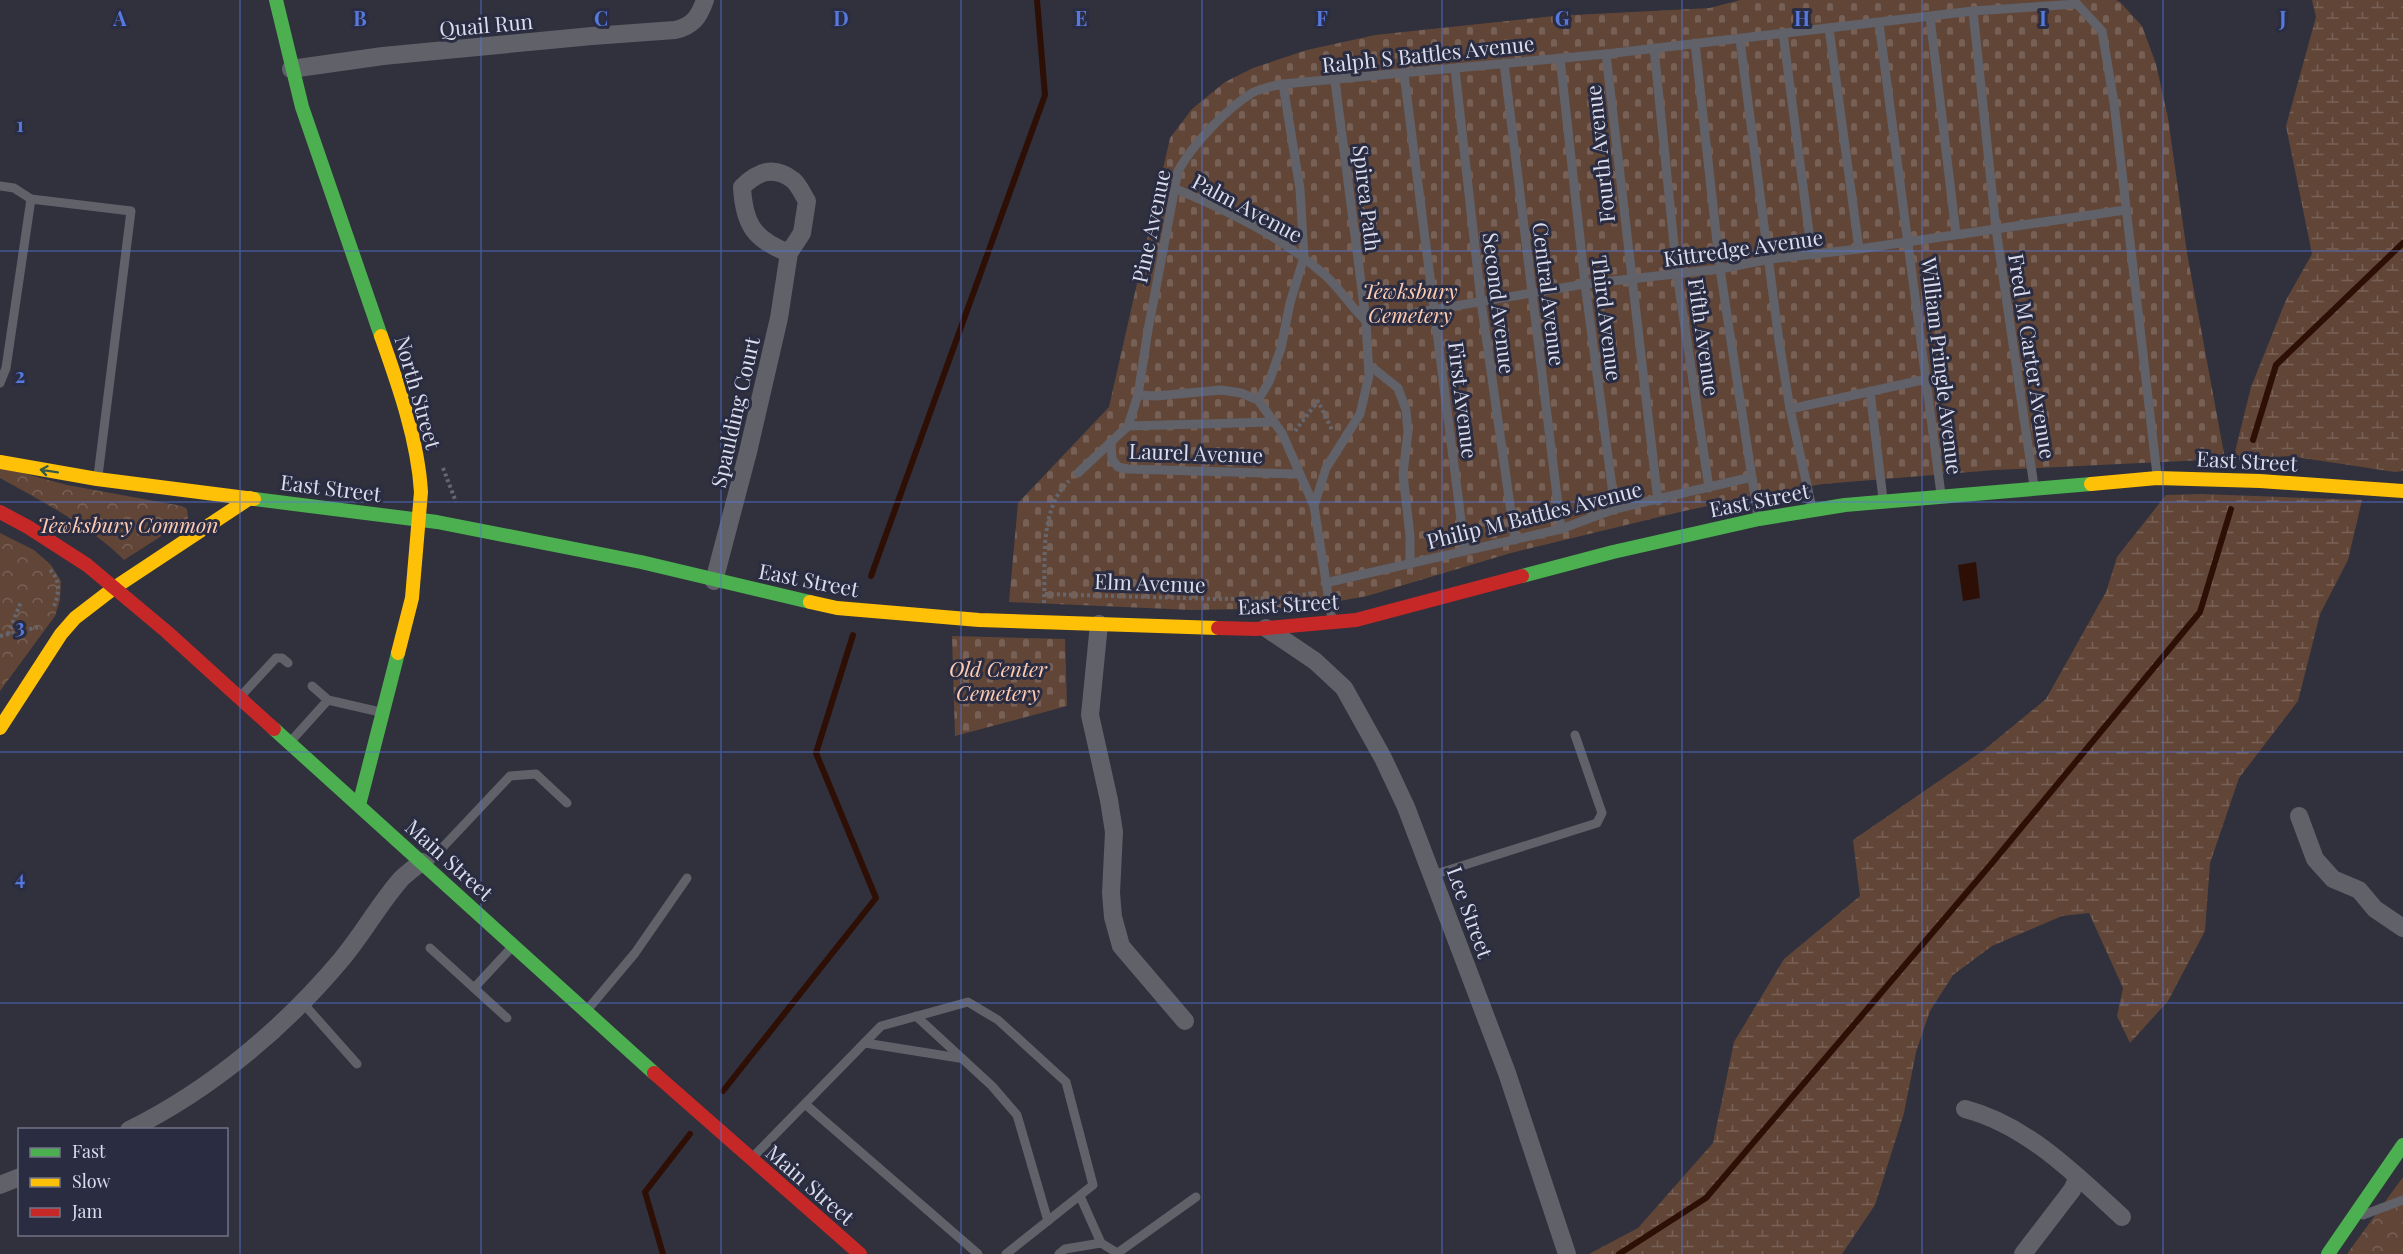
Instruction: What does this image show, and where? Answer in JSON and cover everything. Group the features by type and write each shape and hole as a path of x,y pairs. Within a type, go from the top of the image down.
{"main road":[{"name":"North Street","path":"276,0 302,107 399,386 420,475 412,598 359,805"},
{"name":"East Street","path":"0,462 97,479 418,519 641,562 827,606 874,613 979,620 1266,628 1356,620 1613,552 1759,519 1883,501 2157,478 2271,482 2403,491"},
{"path":"0,728 61,634 75,618 114,588 250,498"},
{"name":"Main Street","path":"0,512 87,565 114,588 291,742 586,1011 860,1254"},
{"path":"2328,1254 2403,1145"}],"street":[{"name":"Quail Run","path":"291,69 382,56 675,30 693,23 700,14 705,0"},
{"name":"Spaulding Court","path":"714,581 748,452 779,318 789,253 802,233 807,201 794,181 773,171 755,175 742,188 744,210 752,230 768,245 789,253"},
{"path":"1099,624 1090,715 1110,801 1114,832 1111,893 1113,916 1121,946 1185,1021"},
{"name":"Lee Street","path":"1266,628 1316,661 1344,687 1402,797 1507,1072 1567,1254"},
{"path":"2299,816 2315,859 2333,879 2359,890 2375,909 2403,928"},
{"path":"133,1128 172,1107 213,1080 302,1002 343,958 402,878 424,864"},
{"path":"1965,1109 1983,1114 2010,1128 2049,1153 2122,1217"},
{"path":"2023,1254 2072,1190 2078,1177"},
{"path":"0,1185 18,1178"}],"lane":[{"name":"Ralph S Battles Avenue","path":"1283,84 1335,81 1606,54 1973,11 2077,2"},
{"path":"2077,2 2102,31 2114,103 2157,478"},
{"name":"Fred M Carter Avenue","path":"1973,11 1996,229 2034,488"},
{"path":"1930,17 1956,234"},
{"name":"William Pringle Avenue","path":"1879,23 1942,496"},
{"path":"1829,28 1859,249"},
{"path":"1783,33 1812,255"},
{"path":"1740,40 1790,409 1813,510"},
{"path":"1695,43 1720,269 1759,519"},
{"name":"Fifth Avenue","path":"1654,48 1677,274 1709,488"},
{"name":"Fourth Avenue","path":"1606,54 1658,501"},
{"name":"Third Avenue","path":"1560,58 1585,285 1615,509"},
{"name":"Central Avenue","path":"1504,63 1561,529"},
{"name":"Second Avenue","path":"1455,69 1481,301 1515,540"},
{"name":"First Avenue","path":"1404,74 1465,551"},
{"name":"Spirea Path","path":"1314,506 1326,468 1360,414 1370,376 1366,321 1335,81"},
{"path":"1258,400 1269,382 1281,348 1290,303 1304,257 1300,189 1283,84"},
{"name":"Pine Avenue","path":"1128,426 1138,395 1178,171 1185,158 1222,117 1252,93 1269,86 1283,84"},
{"path":"0,186 14,188 31,199 130,211 97,479"},
{"name":"Palm Avenue","path":"1176,189 1205,201 1272,236 1304,257 1329,279 1366,321"},
{"path":"0,383 6,368 31,199"},
{"name":"Kittredge Avenue","path":"1366,321 1585,285 1720,269 1770,259 1859,249 2125,210"},
{"path":"1369,365 1398,388 1406,410 1408,432 1403,474 1410,536 1410,564"},
{"path":"1790,409 1927,379"},
{"path":"1138,395 1156,396 1221,390 1241,393 1258,400 1286,441 1314,506 1332,623"},
{"path":"1870,391 1883,501"},
{"path":"1078,473 1128,426 1274,422"},
{"name":"Laurel Avenue","path":"1111,442 1112,459 1118,467 1128,469 1300,474"},
{"name":"Philip M Battles Avenue","path":"1326,587 1410,564 1561,529 1615,509 1658,501 1752,477"},
{"path":"240,697 276,658 282,658 288,663"},
{"path":"312,686 328,700 383,713"},
{"path":"291,742 328,700"},
{"path":"1433,875 1597,823 1602,813 1575,735"},
{"path":"424,864 510,776 536,774 567,803"},
{"path":"586,1011 635,953 687,878"},
{"path":"474,988 514,945"},
{"path":"430,948 507,1018"},
{"path":"302,1002 357,1064"},
{"path":"752,1159 880,1026 968,1002 998,1020 1066,1082 1093,1185 1006,1254"},
{"path":"916,1016 992,1086 1017,1115 1048,1221"},
{"path":"865,1043 959,1058"},
{"path":"805,1104 978,1254"},
{"path":"1080,1196 1101,1243 1119,1253 1196,1197"},
{"path":"2353,1219 2403,1200"},
{"path":"1059,1254 1065,1249 1101,1243"}],"path":[{"path":"1286,441 1318,401 1340,447"},
{"path":"441,460 454,502 466,504"},
{"path":"1044,603 1048,521 1053,502 1066,484 1078,473"},
{"path":"46,566 54,573 60,593 46,625"},
{"name":"Elm Avenue","path":"1045,594 1282,598 1326,587"},
{"path":"8,634 21,602"},
{"path":"0,636 46,625 61,634"}],"green space":[{"name":"Tewksbury Cemetery","path":"1740,0 2116,0 2120,2 2142,26 2156,64 2168,118 2187,253 2225,459 1995,470 1823,484 1762,494 1680,512 1511,553 1367,596 1300,608 1192,610 1009,602 1018,503 1109,407 1170,138 1192,109 1225,82 1253,68 1307,50 1375,35 1554,16 1710,8"},
{"path":"2312,0 2403,0 2403,471 2395,472 2289,456 2233,460 2251,387 2286,300 2312,254 2286,126 2316,17"},
{"name":"Tewksbury Common","path":"0,467 67,485 182,506 187,509 188,519 124,560 82,526 0,478"},
{"path":"2201,494 2362,500 2348,560 2320,614 2298,701 2239,778 2210,863 2205,931 2168,1001 2130,1043 2117,1016 2123,988 2089,913 2062,916 1992,946 1953,975 1930,1011 1916,1052 1904,1113 1875,1205 1842,1254 1589,1254 1638,1228 1713,1143 1734,1042 1784,959 1860,896 1853,840 1984,750 2046,699 2106,592 2117,557 2166,495"},
{"name":"Tewksbury Common","path":"0,533 34,550 51,565 61,581 60,600 55,616 0,691"},
{"name":"Old Center Cemetery","path":"952,636 1065,639 1067,706 955,736"},
{"path":"2403,1177 2403,1254 2347,1254"}],"shaded area":[{"path":"1976,562 1980,598 1963,601 1958,565"}],"waterway":[{"path":"871,576 1045,95 1037,0"},
{"path":"2253,440 2276,365 2403,243"},
{"path":"1619,1254 1706,1198 1992,863 2200,612 2231,509"},
{"path":"723,1091 876,898 816,753 853,635"},
{"path":"663,1254 645,1192 690,1134"}],"traffic: fast":[{"path":"276,0 302,107 381,336"},
{"path":"1522,576 1613,552 1759,519 1845,505 2091,484"},
{"path":"254,499 437,522 641,562 810,602"},
{"path":"359,805 398,653"},
{"path":"274,729 654,1073"},
{"path":"2328,1254 2403,1145"}],"traffic: slow":[{"path":"381,336 412,432 421,492 412,598 398,653"},
{"path":"0,462 97,479 254,499"},
{"path":"2091,484 2157,478 2260,481 2403,491"},
{"path":"0,728 61,634 75,618 114,588 250,498"},
{"path":"810,602 837,608 979,620 1218,628"}],"traffic: jam":[{"path":"0,512 87,565 167,632 274,729"},
{"path":"1218,628 1256,629 1356,620 1522,576"},
{"path":"654,1073 860,1254"}]}
